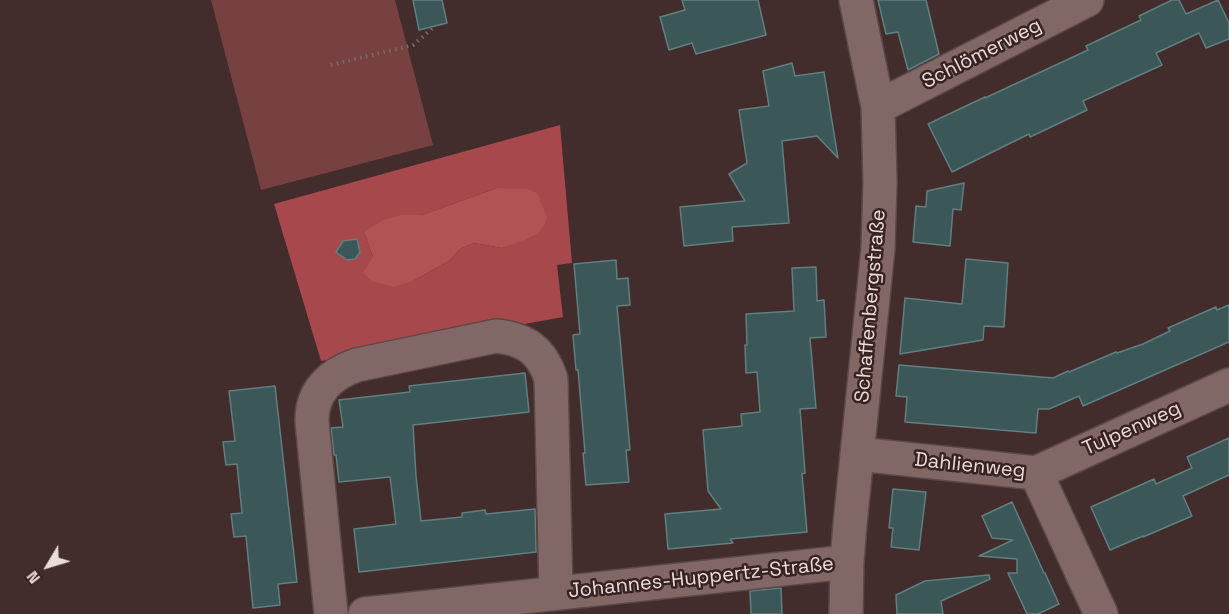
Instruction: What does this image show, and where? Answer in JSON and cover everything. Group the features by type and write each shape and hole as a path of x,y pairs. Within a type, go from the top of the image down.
{"street":[{"name":"Schaffenbergstraße","path":"846,614 847,562 878,248 880,182 878,107 856,0"},
{"name":"Schlömerweg","path":"878,107 1086,0"},
{"name":"Johannes-Huppertz-Straße","path":"331,614 312,422 314,404 319,393 332,377 344,369 496,336 519,340 531,347 544,362 551,380 556,593"},
{"name":"Tulpenweg","path":"1036,472 1229,385"},
{"name":"Dahlienweg","path":"858,454 1036,472 1101,614"},
{"name":"Johannes-Huppertz-Straße","path":"365,614 847,562"}],"path":[{"path":"331,65 413,45 435,26"}],"shaded area":[{"path":"211,0 395,0 433,145 261,190"},
{"path":"560,125 572,263 557,265 563,317 321,361 274,204","holes":["497,188 536,235 502,248 474,243 460,249 449,261 413,281 373,257 364,232 400,215 422,215"]},
{"path":"497,188 527,189 537,193 547,217 544,226 536,235 502,248 474,243 460,249 449,261 413,281 394,287 372,281 363,273 373,257 364,232 383,220 400,215 422,215"}],"building":[{"path":"413,0 442,0 447,23 419,30"},
{"path":"682,0 758,0 766,35 696,54 692,43 669,50 660,17 685,10"},
{"path":"878,0 926,0 939,54 908,70 898,32 886,34"},
{"path":"1172,0 1179,0 1186,14 1218,0 1229,23 1229,39 1206,48 1199,33 1156,53 1162,65 1083,101 1087,110 1030,137 1029,134 952,172 928,124 1088,50 1086,46 1141,20 1139,16"},
{"path":"792,63 795,76 824,72 838,158 817,136 782,141 789,223 732,227 733,241 684,246 680,207 745,201 729,174 747,163 739,110 769,106 763,71"},
{"path":"964,183 961,210 953,209 950,246 913,242 916,206 926,207 927,191"},
{"path":"357,239 360,252 355,259 347,260 336,252 343,241"},
{"path":"966,259 1008,263 1004,327 984,326 983,340 900,354 905,298 962,304"},
{"path":"616,260 617,279 628,278 630,305 617,306 630,450 626,450 629,482 586,485 578,370 576,370 573,335 580,334 574,264"},
{"path":"816,267 817,301 824,300 826,337 810,338 816,408 800,409 807,532 730,539 733,543 668,549 665,514 721,509 708,491 703,430 742,426 741,414 760,412 757,372 746,373 746,314 794,311 792,268"},
{"path":"1229,305 1229,342 1083,406 1079,396 1049,409 1038,409 1036,433 905,422 907,397 896,396 899,365 1053,378 1116,352 1143,344 1170,331 1168,328 1216,307 1217,310"},
{"path":"525,373 529,412 413,425 416,476 421,521 462,517 462,513 485,510 486,514 535,509 536,552 359,572 354,529 396,524 390,477 339,482 331,428 343,427 339,400 410,392 409,386"},
{"path":"275,386 297,582 278,584 280,605 253,608 246,536 234,537 231,514 242,513 237,464 226,465 223,442 235,441 229,391"},
{"path":"1229,438 1229,475 1183,496 1192,516 1110,550 1091,507 1154,479 1156,484 1192,468 1187,457"},
{"path":"893,489 926,492 919,550 891,547 893,528 889,528"},
{"path":"1012,502 1059,604 1038,614 1027,614 1008,573 1017,573 1017,559 979,556 1013,540 992,538 982,516"},
{"path":"989,575 990,579 941,601 943,614 897,614 896,595 925,581"},
{"path":"781,588 782,614 751,614 750,591"}]}
